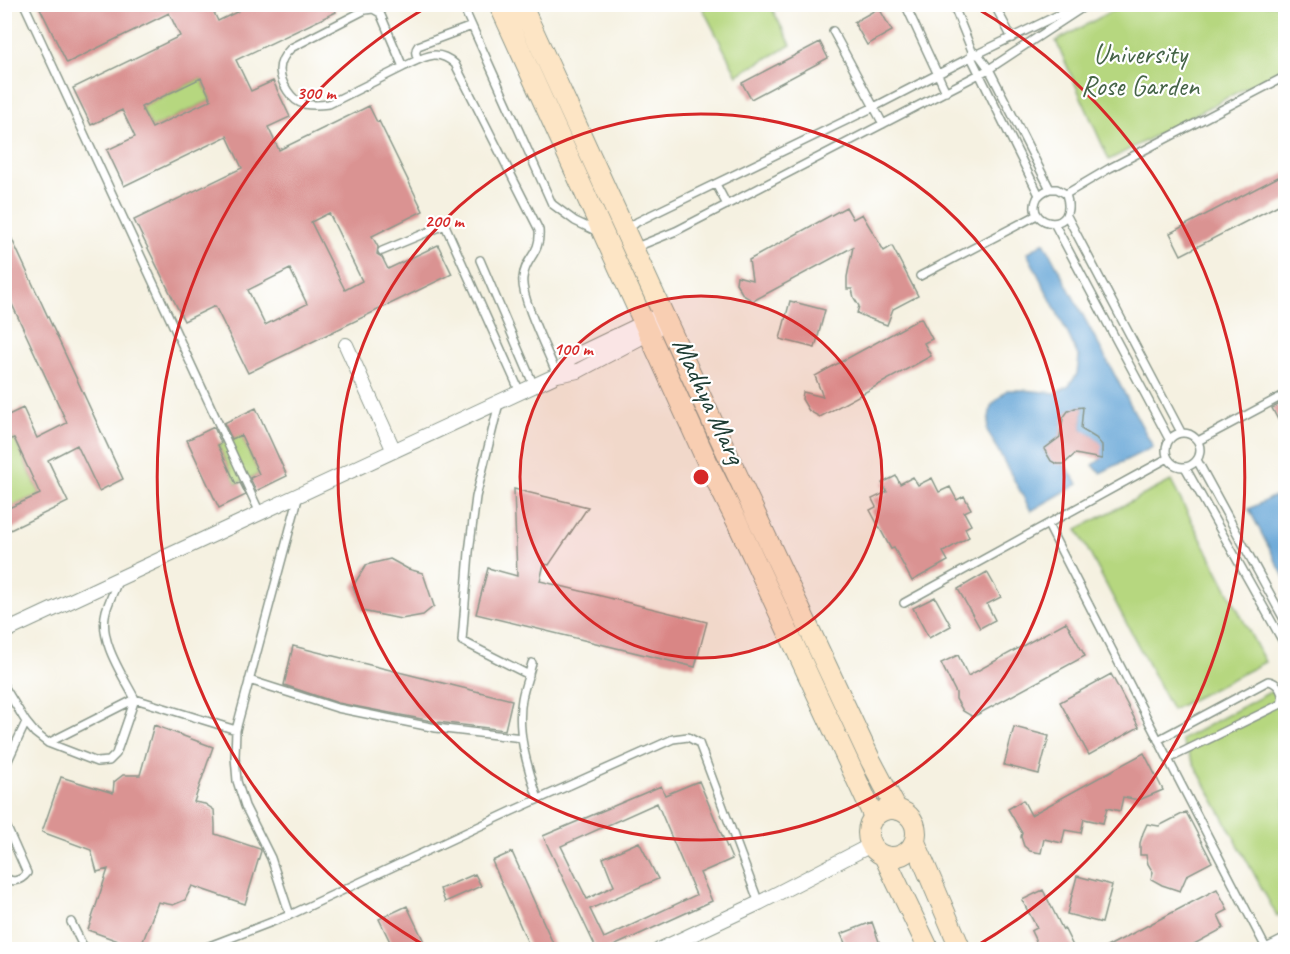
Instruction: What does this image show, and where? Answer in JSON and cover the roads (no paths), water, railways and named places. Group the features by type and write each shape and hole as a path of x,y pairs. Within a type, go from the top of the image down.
{"main road":[{"name":"Madhya Marg","path":"499,4 710,468 874,817"},
{"name":"Madhya Marg","path":"521,4 628,240 870,759 897,810"},
{"path":"877,850 891,857 899,856 911,848 917,834 911,818 897,810 889,809 881,812 874,817 868,829 868,836 929,950"},
{"path":"915,842 961,950"}],"street":[{"path":"4,632 557,375 578,371 646,328 665,319"},
{"path":"346,345 394,451"},
{"path":"659,950 877,850"}],"lane":[{"path":"24,4 260,513"},
{"path":"462,4 552,204 575,221 603,234"},
{"path":"905,4 946,92"},
{"path":"953,4 980,74 1039,195"},
{"path":"994,4 1012,38"},
{"path":"628,240 637,222 874,107 974,54 1081,4"},
{"path":"628,240 676,231 727,205 989,69 1088,4"},
{"path":"403,67 380,12 373,9 365,10 291,48 283,57 280,69 291,96 302,104 317,106 329,104 429,55 448,57 455,64 538,230 539,241 536,252 527,264 523,278 524,294 557,375"},
{"path":"418,60 415,54 418,46 472,26"},
{"path":"833,31 883,124"},
{"path":"974,54 989,69 1050,189"},
{"path":"1066,194 1110,168 1286,76"},
{"path":"716,184 727,205"},
{"path":"1050,189 1057,189 1066,194 1070,204 1066,216 1054,223 1042,220 1037,215 1035,207 1039,195 1050,189"},
{"path":"920,276 1037,215"},
{"path":"1066,216 1181,432"},
{"path":"1054,223 1169,439"},
{"path":"382,251 445,225 520,392"},
{"path":"480,260 534,386"},
{"path":"1198,441 1286,393"},
{"path":"500,403 476,497 462,641 529,675"},
{"path":"1181,432 1193,435 1200,448 1197,460 1185,467 1172,463 1166,450 1169,439 1181,432"},
{"path":"904,603 1168,458"},
{"path":"1197,460 1286,623"},
{"path":"1185,467 1286,647"},
{"path":"290,915 271,858 245,806 237,781 235,756 236,730 299,495"},
{"path":"1047,525 1264,949 1286,938"},
{"path":"4,686 26,722 48,743 97,762 109,761 116,754 135,699 109,648 104,631 106,612 119,578"},
{"path":"532,663 522,699 520,721 523,747 538,799"},
{"path":"249,680 338,708 436,728 522,738"},
{"path":"1158,740 1268,681 1276,684 1282,695 1281,704 1168,759"},
{"path":"48,743 135,699 236,730"},
{"path":"4,769 26,722"},
{"path":"199,950 290,915 538,799 673,739 688,737 699,743 759,903"},
{"path":"4,821 27,873 15,881 10,881 4,874"},
{"path":"71,922 87,950"}],"water":[{"path":"1044,242 1153,447 1100,473 1093,465 1101,459 1101,447 1095,438 1081,429 1083,407 1071,410 1063,420 1060,437 1044,450 1052,460 1064,464 1078,484 1031,511 987,430 991,406 1007,390 1056,393 1069,386 1077,374 1079,358 1027,253"},
{"path":"1274,496 1285,519 1285,579 1249,509"}],"park label":[{"name":"University Rose Garden","path":"1140,69"}]}
